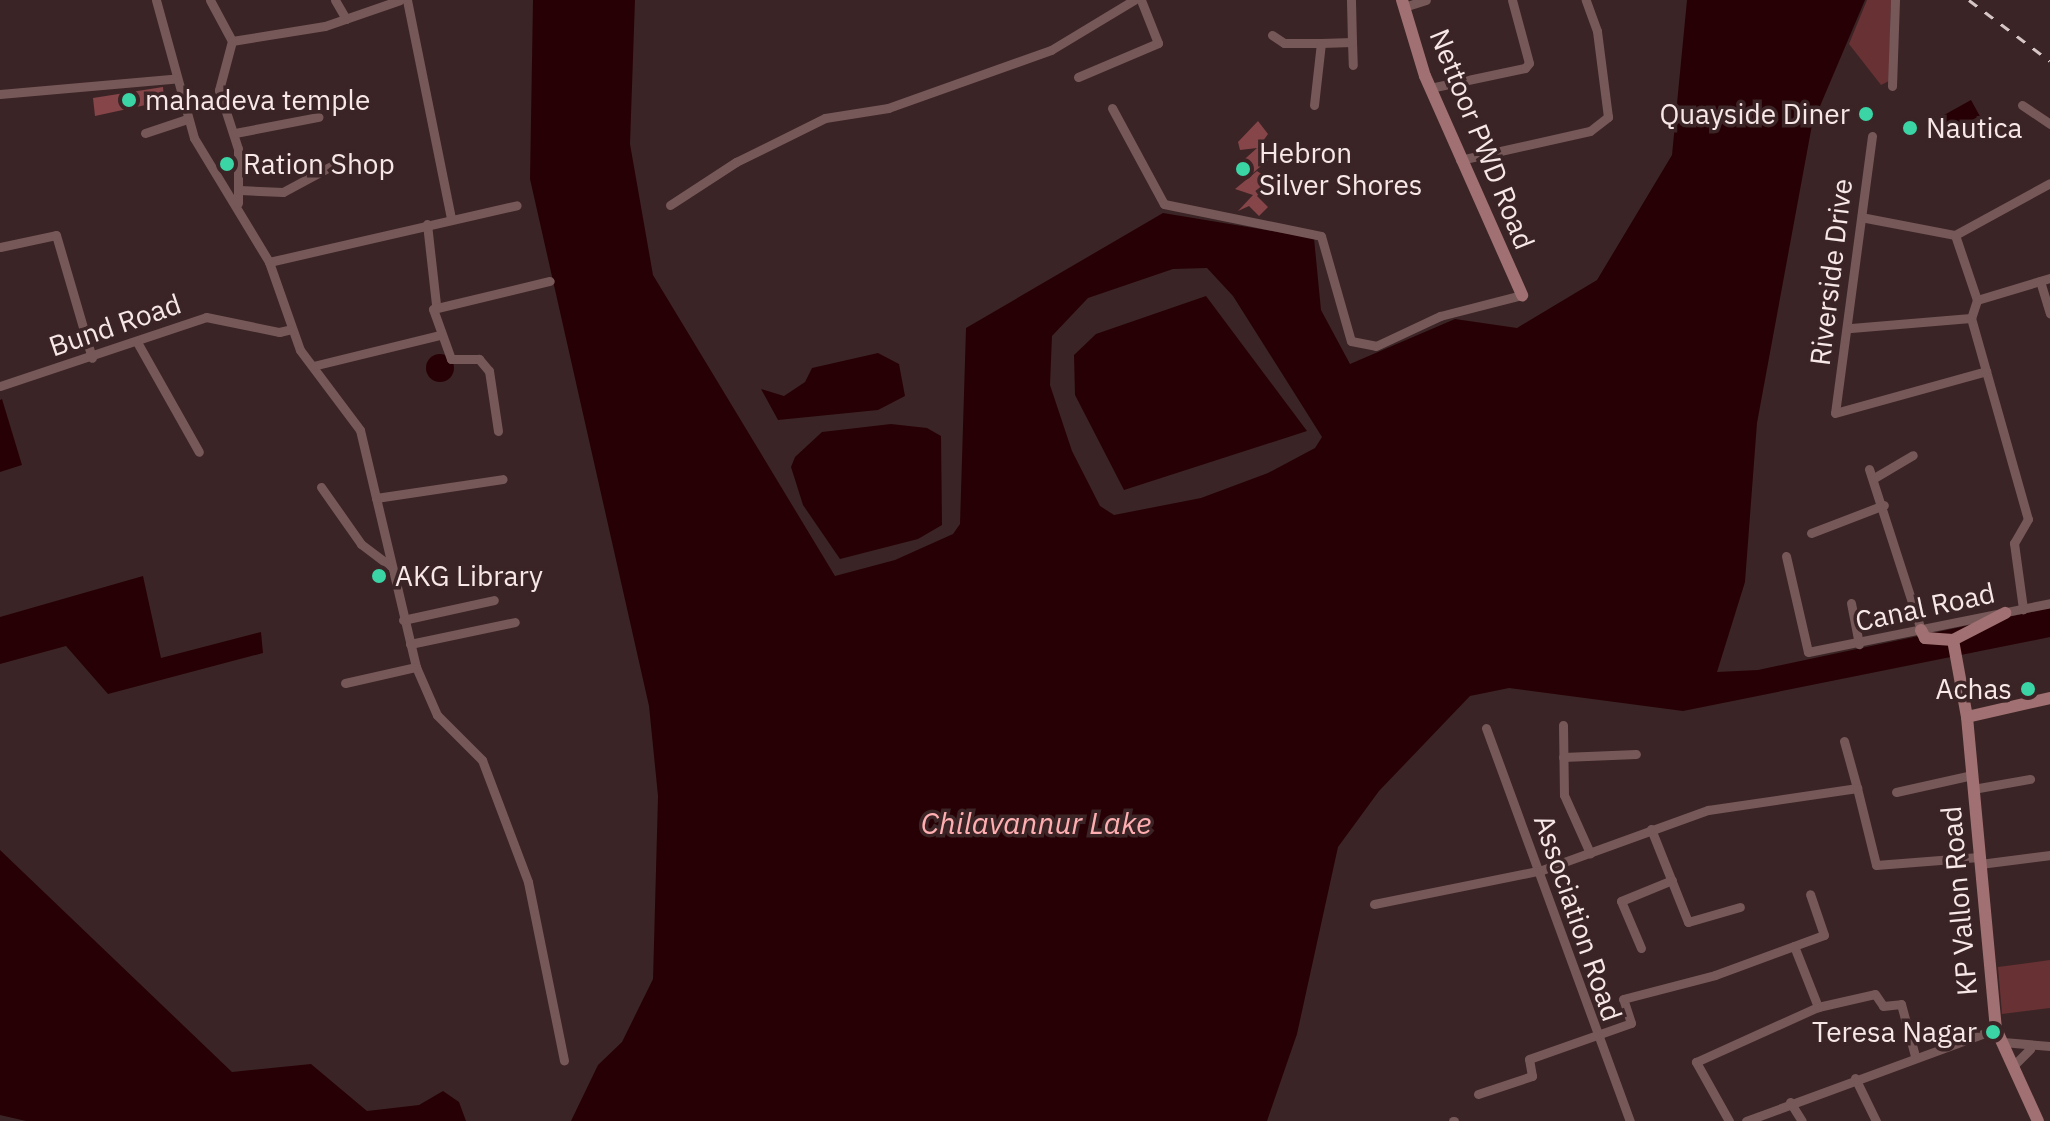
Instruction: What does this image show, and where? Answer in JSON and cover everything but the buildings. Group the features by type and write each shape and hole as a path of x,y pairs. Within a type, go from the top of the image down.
{"street":[{"path":"156,0 173,79 187,119 238,203 269,262 292,329 334,403 360,430 389,565 416,667 437,715 482,760 528,882 564,1060"},
{"path":"210,0 232,41 219,90 235,133 240,190 238,203"},
{"path":"335,0 346,19"},
{"path":"232,41 346,19 400,0"},
{"path":"407,0 451,218"},
{"path":"670,205 736,162 825,118 888,108 1051,50 1134,0"},
{"path":"1078,77 1158,43 1141,0"},
{"path":"1351,0 1353,65"},
{"path":"1403,3 1426,0"},
{"path":"1430,88 1525,68 1529,63 1512,0"},
{"path":"1460,160 1590,131 1608,117 1597,31 1586,0"},
{"path":"1892,86 1895,0"},
{"name":"Nettoor PWD Road","path":"1403,3 1430,88 1522,295"},
{"path":"1272,35 1284,43 1352,42"},
{"path":"1314,105 1321,43"},
{"path":"0,94 173,79"},
{"path":"2022,105 2050,124"},
{"path":"1112,108 1164,204 1321,236 1351,341 1376,346 1440,316 1522,295"},
{"path":"235,133 318,117"},
{"path":"145,133 187,119"},
{"name":"Riverside Drive","path":"1872,136 1859,203 1866,218 1851,328 1835,413 1986,371"},
{"path":"240,190 283,192 335,164"},
{"path":"1866,218 1955,235 2050,183"},
{"path":"269,262 517,205"},
{"path":"427,224 440,335 451,359 486,365 498,431"},
{"path":"0,247 56,235 92,358"},
{"path":"1955,235 1977,300 1971,318 2028,519 2014,543 2023,609"},
{"path":"1977,300 2045,279 2050,314"},
{"path":"436,304 550,281"},
{"name":"Bund Road","path":"0,386 92,358 206,317 279,332 292,329"},
{"path":"1851,328 1971,318"},
{"path":"313,366 440,335"},
{"path":"137,342 199,452"},
{"path":"1913,455 1872,474 1925,638 1953,640 2005,613"},
{"path":"376,498 503,479"},
{"path":"321,487 361,544 389,565"},
{"path":"1811,533 1884,505"},
{"name":"Canal Road","path":"1786,556 1808,652 2050,603"},
{"path":"403,620 494,600"},
{"path":"1851,603 1859,644"},
{"path":"410,644 515,622"},
{"name":"KP Vallon Road","path":"1953,640 1967,717 1996,1029 2038,1121"},
{"path":"345,683 416,667"},
{"path":"1967,717 2050,698"},
{"path":"1563,725 1564,795 1590,853"},
{"name":"Association Road","path":"1486,728 1542,870 1596,1038 1630,1121"},
{"path":"1844,741 1876,865 2050,855"},
{"path":"1563,757 1636,754"},
{"path":"1896,792 1972,775"},
{"path":"1973,789 2030,779"},
{"path":"1374,904 1542,870 1708,810 1857,788"},
{"path":"1651,829 1688,922 1740,907"},
{"path":"1641,948 1621,901 1672,880"},
{"path":"1478,1094 1532,1076 1529,1059 1596,1038 1631,1023 1623,999 1824,935 1810,894"},
{"path":"1794,946 1818,1007"},
{"path":"1729,1121 1696,1062 1818,1007 1875,994 1883,1006 1901,1004 1915,1056"},
{"path":"1746,1121 1855,1078 1996,1029"},
{"path":"2003,1042 2030,1049 2050,1046"},
{"path":"2014,1065 2030,1049"},
{"path":"1855,1078 1876,1121"},
{"path":"1790,1102 1802,1121"}],"shaded area":[{"path":"1867,0 1891,0 1889,81 1881,85 1849,44"},
{"path":"2050,960 2050,1008 2002,1014 1998,967"}],"water":[{"name":"Chilavannur Lake","path":"533,0 635,0 630,144 653,275 835,576 895,560 953,534 960,524 966,328 1163,213 1314,238 1321,310 1350,364 1455,319 1517,328 1597,280 1672,155 1687,0 1865,0 1812,125 1757,423 1745,582 1717,672 1758,670 2050,608 2050,637 1683,711 1509,688 1470,696 1379,791 1338,847 1297,1034 1267,1121 571,1121 598,1065 622,1042 653,979 658,796 649,706 530,179","holes":["1207,268 1233,296 1322,437 1315,448 1268,473 1201,498 1114,515 1100,506 1072,451 1050,385 1052,336 1088,298 1173,269"]},
{"path":"1971,100 1980,116 1947,134 1939,118"},
{"path":"1206,296 1307,431 1124,490 1075,395 1074,355 1096,334"},
{"path":"878,353 899,364 905,396 878,410 778,420 761,389 784,396 805,382 812,368"},
{"path":"440,354 450,358 454,368 450,378 440,382 430,378 426,368 430,358"},
{"path":"0,400 22,465 0,472"},
{"path":"891,424 927,428 941,436 942,525 918,539 840,559 803,505 791,467 795,457 822,432"},
{"path":"143,576 161,658 261,632 263,653 108,694 66,646 0,664 0,617"},
{"path":"0,850 232,1072 311,1064 367,1111 419,1105 443,1091 459,1102 466,1121 26,1121 0,1115"}],"railway":[{"path":"1969,0 2050,61"}],"place":[{"name":"mahadeva temple","path":"129,100"},
{"name":"Quayside Diner","path":"1866,114"},
{"name":"Nautica","path":"1910,128"},
{"name":"Ration Shop","path":"227,164"},
{"name":"Hebron Silver Shores","path":"1243,169"},
{"name":"AKG Library","path":"379,576"},
{"name":"Achas","path":"2028,689"},
{"name":"Teresa Nagar","path":"1993,1032"}]}
